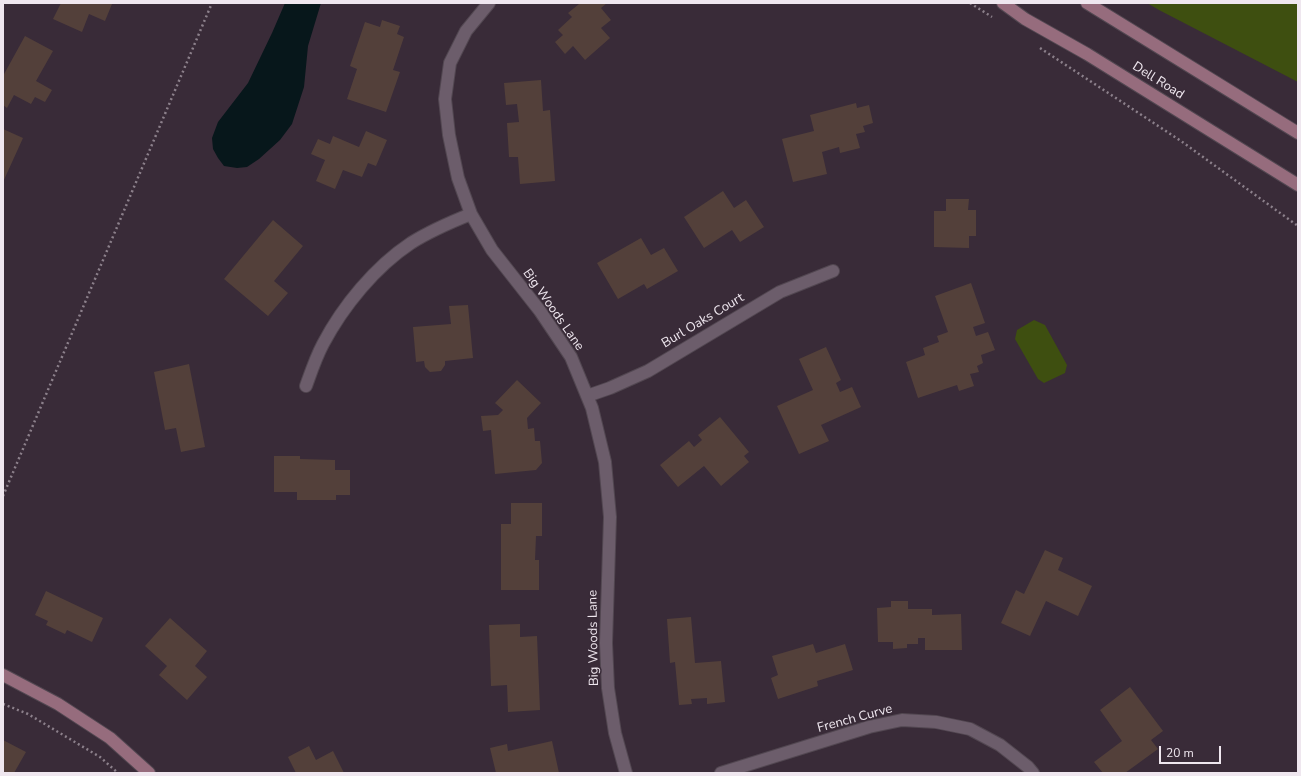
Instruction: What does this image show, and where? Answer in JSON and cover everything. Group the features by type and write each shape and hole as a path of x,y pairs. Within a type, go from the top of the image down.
{"main road":[{"name":"Dell Road","path":"1003,3 1025,19 1087,54 1298,185"},
{"path":"1087,3 1298,133"},
{"path":"3,675 58,704 110,738 149,773"}],"street":[{"name":"Big Woods Lane","path":"489,3 466,31 450,63 445,99 449,135 458,178 471,214 492,250 540,311 571,357 592,408 605,462 610,517 606,643 608,680 615,733 626,773"},
{"path":"306,386 322,344 346,306 375,272 411,244 450,222 471,214"},
{"name":"Burl Oaks Court","path":"587,396 648,371 780,292 833,271"},
{"name":"French Curve","path":"721,773 869,727 902,720 936,722 970,729 1000,745 1034,773"}],"path":[{"path":"3,496 212,3"},
{"path":"970,3 996,20"},
{"path":"1034,45 1181,141 1298,226"},
{"path":"3,704 28,714 100,757 118,773"}],"green space":[{"path":"1147,3 1298,3 1298,82 1159,10"},
{"path":"1034,320 1045,325 1067,365 1065,373 1044,383 1038,379 1015,339 1017,330"}],"shaded area":[{"path":"285,3 321,3 308,46 304,87 292,124 280,140 259,159 247,167 237,168 224,166 213,149 212,138 218,122 248,83"}],"building":[{"path":"61,3 112,4 105,21 89,14 82,32 53,19"},
{"path":"578,3 607,3 601,8 611,20 601,28 610,38 585,60 573,46 565,54 555,42 563,35 558,30 572,17 568,13 579,4"},
{"path":"382,20 400,26 397,34 404,37 393,70 400,72 386,112 347,99 357,69 350,66 365,22 380,27"},
{"path":"25,36 53,51 36,81 52,90 45,102 35,97 31,104 14,95 7,108 3,105 3,76"},
{"path":"541,80 543,111 550,110 555,181 520,184 518,157 509,157 507,123 519,122 517,104 506,105 504,83"},
{"path":"856,103 857,108 869,105 873,123 863,126 865,132 856,134 860,148 840,153 839,147 822,152 827,174 793,182 782,139 814,131 810,115"},
{"path":"3,129 23,138 3,182"},
{"path":"366,131 387,140 376,166 368,163 362,177 343,170 335,189 316,181 325,160 311,154 318,139 330,144 333,136 359,147"},
{"path":"723,191 734,208 746,200 764,227 740,242 732,230 704,248 684,217"},
{"path":"946,199 969,199 968,210 976,210 976,236 969,236 969,248 934,247 934,211 946,211"},
{"path":"273,220 303,246 274,281 288,293 268,316 224,279"},
{"path":"641,238 651,255 664,248 678,271 647,289 644,284 618,299 597,263"},
{"path":"971,283 985,323 973,327 976,336 988,332 995,350 981,355 983,363 977,366 979,372 970,374 974,386 959,391 957,385 918,398 906,362 925,355 923,348 939,342 937,336 948,332 935,296"},
{"path":"468,305 473,358 445,361 445,365 441,371 430,372 425,367 424,361 416,362 413,327 451,324 449,306"},
{"path":"826,347 841,380 836,383 840,392 852,387 861,407 821,425 829,441 799,454 777,406 813,390 799,359"},
{"path":"189,364 205,447 181,452 176,428 165,430 154,372"},
{"path":"517,380 541,403 527,418 528,429 534,428 535,441 540,441 542,463 536,470 495,474 491,430 483,431 481,416 498,415 503,410 495,403"},
{"path":"720,417 749,452 744,456 749,462 721,486 704,466 678,487 660,465 689,441 694,447 702,440 698,435"},
{"path":"274,456 300,456 300,459 335,460 335,470 350,470 350,495 336,495 336,500 297,500 297,492 274,492"},
{"path":"511,503 542,503 542,536 536,536 535,560 539,560 539,590 501,590 501,524 511,524"},
{"path":"1045,550 1063,558 1058,570 1092,586 1078,616 1046,601 1030,636 1001,623 1016,590 1024,594"},
{"path":"46,591 103,618 92,642 67,630 65,634 46,625 48,621 35,615"},
{"path":"891,601 908,601 908,609 932,609 932,615 961,614 962,650 925,650 925,638 918,638 918,644 907,644 907,648 893,649 893,642 878,642 877,608 891,607"},
{"path":"691,617 695,663 721,661 725,702 707,704 707,698 691,699 692,704 679,705 675,662 670,663 667,619"},
{"path":"170,618 207,651 195,666 207,677 187,700 159,675 167,666 145,646"},
{"path":"520,624 520,637 537,636 540,710 508,712 507,685 491,686 489,625"},
{"path":"813,644 816,653 845,644 853,670 817,681 818,686 778,699 771,678 778,675 772,656"},
{"path":"1130,687 1163,731 1151,740 1158,749 1125,773 1103,773 1094,762 1122,741 1100,710"},
{"path":"3,740 26,752 14,773 3,773"},
{"path":"552,741 559,773 496,773 490,748 507,744 508,751"},
{"path":"309,746 316,760 333,751 344,773 296,773 288,757"}]}
